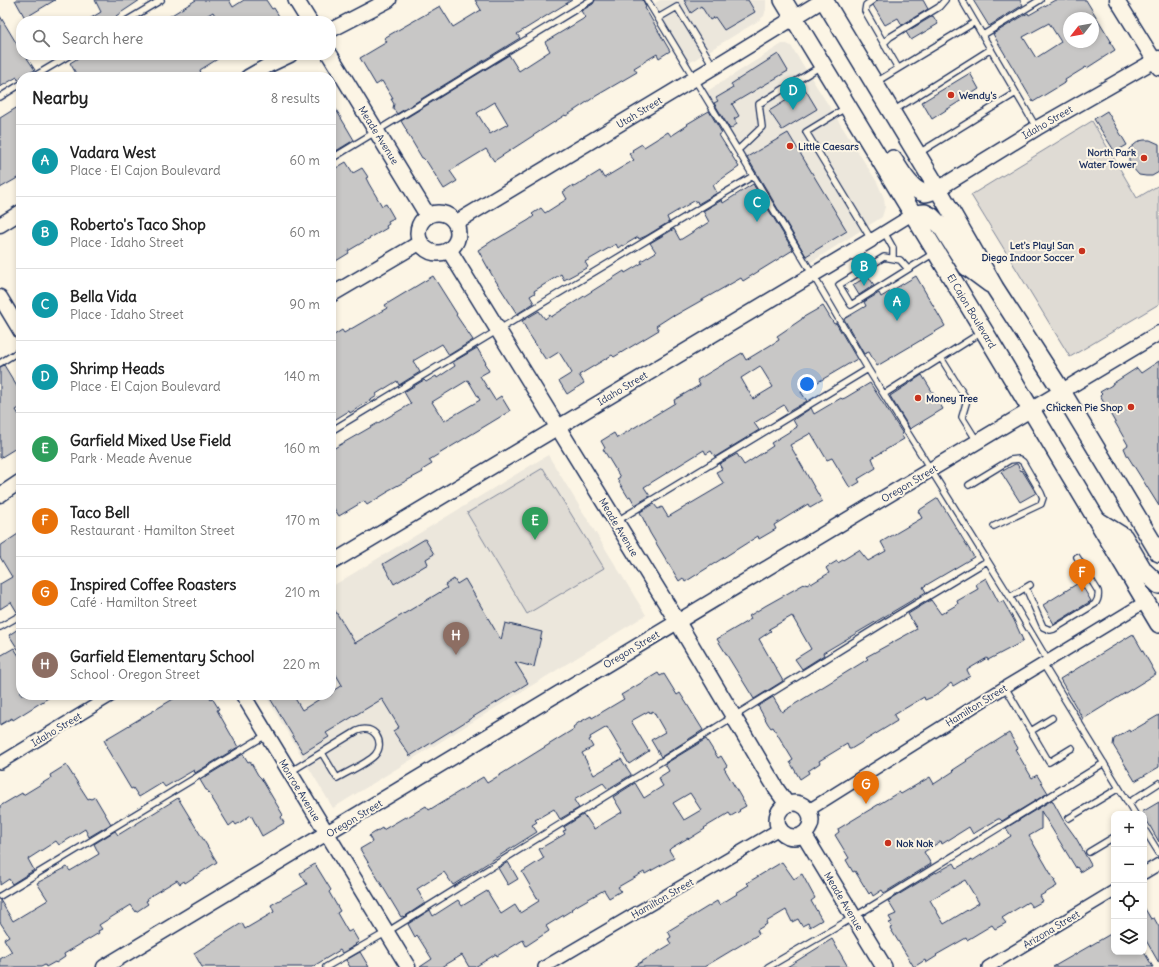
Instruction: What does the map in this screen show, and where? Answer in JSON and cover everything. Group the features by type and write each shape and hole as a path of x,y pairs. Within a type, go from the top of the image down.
{"main road":[{"path":"296,0 306,16"},
{"name":"El Cajon Boulevard","path":"783,0 1097,519 1152,601 1159,624"},
{"path":"824,0 996,288 1158,547"},
{"name":"Meade Avenue","path":"333,60 428,216"},
{"path":"860,127 872,131 883,142 902,175 913,186 926,193 938,189"},
{"path":"438,213 443,214 448,216 455,223 458,238 449,250 438,253 433,252 428,250 420,242 420,225 428,216 438,213"},
{"path":"913,214 925,214 931,216 941,226 967,267 996,288"},
{"name":"Meade Avenue","path":"449,250 677,621 777,790 788,804"},
{"path":"1097,519 1124,537 1144,571 1159,585"},
{"path":"788,804 802,804 809,810 812,818 811,824 810,829 804,836 791,838 785,836 779,829 777,815 780,810 788,804"},
{"name":"Meade Avenue","path":"804,836 884,967"}],"street":[{"path":"336,27 389,0"},
{"name":"Utah Street","path":"455,223 824,0"},
{"path":"1117,0 1157,62"},
{"path":"256,72 279,60"},
{"name":"Idaho Street","path":"938,189 1036,128 1157,62"},
{"name":"Idaho Street","path":"336,560 872,240 913,214"},
{"path":"0,225 16,215"},
{"path":"336,292 420,242"},
{"path":"0,298 16,324"},
{"name":"Oregon Street","path":"104,967 327,834 1061,390 1159,333"},
{"path":"0,494 16,485"},
{"name":"Hamilton Street","path":"809,810 1046,662 1152,601"},
{"name":"Idaho Street","path":"0,763 104,700"},
{"name":"Monroe Avenue","path":"246,700 408,967"},
{"name":"Hamilton Street","path":"544,967 779,829"},
{"path":"1147,871 1159,864"},
{"name":"Arizona Street","path":"988,967 1111,893"}],"lane":[{"path":"134,16 161,0"},
{"path":"336,156 591,0"},
{"path":"647,0 868,369 1010,597 1104,763 1133,811"},
{"path":"873,0 866,5 865,11 898,68"},
{"path":"885,46 885,42 890,37 939,7 945,0"},
{"path":"962,0 1036,128"},
{"path":"983,35 1040,0"},
{"path":"658,18 677,7 714,67"},
{"path":"874,83 975,22"},
{"path":"891,112 991,49"},
{"path":"41,72 62,60"},
{"path":"738,150 762,127 759,104 823,65"},
{"path":"0,97 16,87"},
{"path":"917,154 1016,93"},
{"path":"848,107 806,132 872,240"},
{"path":"336,428 753,176"},
{"path":"884,232 893,248 893,258"},
{"path":"908,269 900,260 884,257 839,285 851,305 936,252"},
{"path":"884,394 984,331"},
{"path":"0,363 16,353"},
{"path":"941,358 967,400 962,417 977,441"},
{"path":"616,522 868,369"},
{"path":"969,484 1010,460 1019,459 1023,462 1041,493 1043,498 1041,504 994,526"},
{"path":"1010,597 1028,587 1044,627 1050,630 1054,629 1095,604 1098,600 1098,591 1077,557"},
{"path":"326,967 387,932 873,630 987,561"},
{"path":"0,627 16,618"},
{"path":"1005,687 1050,762 1072,748"},
{"path":"1031,731 1052,718"},
{"path":"290,772 362,729 366,728 374,732 380,744 375,755 337,778 322,753"},
{"path":"0,896 267,735"},
{"path":"768,967 854,917 1104,763"},
{"path":"1128,803 1159,783"},
{"path":"1068,818 1119,788"},
{"path":"1147,834 1159,853"},
{"path":"1089,852 1111,839"}],"shaded area":[{"path":"660,0 766,0 766,9 764,16 758,21 689,63 652,5"},
{"path":"782,44 791,46 877,182 884,198 885,207 882,217 808,264 706,92"},
{"name":"Let's Play! San Diego Indoor Soccer","path":"1092,121 1137,198 1159,185 1159,304 1070,357 971,195"},
{"path":"548,455 646,615 333,808 268,700 336,700 336,584"},
{"path":"543,468 604,568 527,614 467,513"}],"building":[{"path":"15,0 55,0 28,16 24,16"},
{"path":"95,0 140,0 116,16 94,16 101,12"},
{"path":"196,0 229,0 233,7 244,0 266,0 279,16 215,16 213,12 206,16 170,16"},
{"path":"475,0 572,0 517,34 520,38 397,114 393,108 394,104 391,99 393,99 382,81 376,85 360,58 387,42 384,38 440,6 453,27 481,10"},
{"path":"595,0 643,0 646,7 645,8 670,51 659,58 657,54 634,68 637,72 566,116 565,115 494,161 486,149 450,171 457,181 444,189 427,162 422,158 401,121 509,55 519,71 550,51 545,42 583,19 585,17 581,11 593,4","holes":["495,102 508,124 490,134 477,113"]},
{"path":"684,0 748,0 755,12 724,30 715,17 710,20 701,6 691,13"},
{"path":"878,0 923,0 928,9 902,25 898,18 885,25 873,5"},
{"path":"973,0 1020,0 1023,5 989,26"},
{"path":"1055,0 1086,0 1093,12 1063,12 1063,48 1099,48 1099,21 1115,50 1065,80 1066,82 1033,102 993,34 1028,13 1029,15","holes":["1049,23 1061,42 1036,58 1023,37"]},
{"path":"0,16 16,43 16,60 28,60 35,70 31,72 16,72 16,78 0,87"},
{"path":"933,16 938,24 911,40 906,32"},
{"path":"778,54 788,71 732,104 739,116 734,119 737,124 730,129 714,103 718,101 716,98 733,88 731,84"},
{"path":"75,60 216,60 200,70 201,72 75,72 70,63"},
{"name":"Wendy's","path":"970,73 979,89 932,119 922,102"},
{"path":"805,89 817,109 782,130 769,111"},
{"path":"16,108 16,179 0,188 0,118"},
{"path":"336,109 354,140 336,151"},
{"path":"709,111 722,133 719,135 739,167 713,185 717,193 698,204 697,201 694,201 667,217 669,222 646,236 639,239 638,237 618,248 616,244 585,262 588,267 564,280 561,274 534,291 535,293 530,296 534,303 517,314 478,250 529,220 534,216 532,214 541,208 545,213 567,199 563,192 573,185 574,187 600,171 604,178 634,160 629,154 633,151 632,150 642,144 644,147 668,132 671,136 688,125 687,124"},
{"path":"1107,111 1127,145 1115,152 1094,119"},
{"path":"788,133 847,231 806,256 747,157"},
{"name":"North Park Water Tower","path":"1150,140 1159,144 1159,172 1152,176 1139,175 1131,166 1129,161 1129,149 1139,141"},
{"path":"346,162 353,173 362,168 368,177 366,178 369,184 382,206 386,204 394,218 388,221 389,224 386,226 387,228 348,251 349,253 336,261 336,168"},
{"path":"753,184 793,250 743,281 741,278 674,316 673,315 656,326 659,330 614,357 612,355 579,375 584,383 567,394 559,381 572,373 559,352 546,360 522,321 539,311 545,319 550,315 551,317 624,271 625,273 642,263 641,261 656,252 650,243 674,229 680,240 709,222 703,211 722,200 723,203"},
{"path":"433,276 473,340 449,355 442,344 413,361 420,372 399,385 397,381 350,413 349,411 336,419 336,334 342,330 344,333 387,308 385,305"},
{"path":"868,276 874,285 859,295 853,285"},
{"path":"916,276 945,326 877,366 869,352 864,354 844,319 866,306 864,302 879,293 881,297"},
{"path":"823,306 834,324 836,323 857,359 801,392 807,401 788,412 784,405 754,423 759,430 715,457 711,451 706,454 704,450 644,487 650,496 635,505 630,496 628,497 617,479 620,477 603,449 605,448 601,441 614,433 617,438 675,403 674,400 700,385 697,380 742,353 746,360 779,340 777,336 802,318","holes":["760,366 773,387 753,399 741,378"]},
{"path":"477,348 489,371 480,376 495,400 501,396 510,411 429,460 432,464 422,470 423,472 387,491 388,492 367,505 364,501 339,516 336,512 336,447 411,404 404,392 424,380 426,382 436,376 437,378 455,366 453,362","holes":["468,380 480,400 444,421 432,402"]},
{"path":"1159,361 1159,506 1127,455 1124,448 1128,445 1100,396 1102,394 1100,392 1137,368 1141,373"},
{"path":"4,365 16,385 16,448 0,458 0,367"},
{"path":"922,375 943,409 910,429 890,396"},
{"path":"870,383 903,434 901,435 904,439 872,458 876,468 858,479 860,482 850,488 832,458 827,460 811,433 790,445 822,501 810,508 808,504 774,525 776,529 771,532 759,539 758,536 685,582 683,578 679,581 650,533 640,512 654,504 658,509 662,507 668,517 724,484 716,472 722,469 719,464 737,454 744,465 773,446 771,443 797,427 793,420 811,408 814,414"},
{"path":"1017,464 1021,471 1022,470 1036,493 1020,502 1001,472"},
{"path":"938,498 974,557 923,587 926,592 823,653 824,655 802,669 795,659 811,649 792,616 769,629 771,631 759,639 783,681 754,699 717,639 751,619 749,616 765,606 806,583 807,584 810,582 811,584 829,573 826,568 837,561 838,563 859,550 868,561 886,551 881,542 922,518 918,511"},
{"path":"16,535 16,610 11,602 0,609 0,584 12,577 0,557 0,546"},
{"path":"425,539 434,554 426,559 428,564 394,584 383,564"},
{"path":"986,578 999,603 1003,601 1014,620 1023,640 1022,642 988,660 987,658 967,670 970,676 953,686 951,683 935,696 925,700 924,697 894,715 897,721 851,749 849,749 847,744 819,761 820,763 808,771 809,773 800,779 790,762 793,760 773,727 771,728 768,724 758,706 773,697 782,712 868,659 866,657 917,629 908,614 931,600 941,614 958,604 957,601 978,589 976,584"},
{"path":"454,579 457,584 465,579 501,640 505,623 542,632 534,667 515,662 528,683 410,756 393,731 399,727 382,699 326,733 329,737 303,753 271,700 296,700 302,710 318,700 336,700 336,689 342,685 336,675 336,612 355,643 447,588 445,585"},
{"path":"1080,582 1091,601 1054,624 1043,605"},
{"path":"16,630 16,646 9,635"},
{"path":"1133,634 1156,674 1083,719 1060,679"},
{"path":"14,648 16,651 16,700 45,700 13,720 12,718 0,725 0,656"},
{"path":"658,673 660,676 664,674 677,695 680,693 703,730 661,757 651,740 665,732 653,711 650,713 649,711 631,721 649,751 629,764 607,727 590,737 591,739 589,740 593,747 582,753 594,775 621,759 631,775 608,789 603,783 574,800 579,808 560,819 554,809 535,820 537,822 532,825 537,832 453,885 444,872 417,889 425,903 404,917 401,917 360,849 372,842 369,836 382,828 383,830 405,817 406,818 426,806 429,810 483,777 487,783 574,729 573,727 578,723 591,716 592,718 624,699 621,695"},
{"path":"172,700 213,700 219,709 217,710 238,747 195,773 194,770 165,787 162,783 139,797 133,788 131,789 106,747 107,746 104,740"},
{"path":"1159,715 1159,767 1135,781 1113,745 1114,739 1129,730 1130,732"},
{"path":"1009,733 1018,748 1015,749 1032,778 1037,775 1048,793 1002,821 998,819 973,834 969,827 942,844 941,841 924,852 931,864 884,893 882,890 873,896 871,892 869,894 855,871 853,872 846,860 849,858 835,835 839,832 838,829 899,792 901,794 930,777 934,784 954,771 953,770 967,761 966,760"},
{"path":"706,739 718,758 721,756 727,766 724,768 746,806 731,816 729,813 689,839 688,838 671,848 669,850 674,858 645,874 644,872 618,887 621,891 609,898 604,890 571,909 572,910 546,926 549,931 526,946 523,940 475,967 469,967 462,955 442,967 420,967 432,959 417,935 415,937 408,924 430,910 433,916 458,900 462,906 487,891 501,914 515,905 520,913 539,901 522,872 544,858 539,849 565,834 563,831 566,830 564,827 583,815 594,829 622,812 613,797 635,783 644,798 663,786 658,778 669,771 665,764","holes":["690,793 701,810 684,820 673,803"]},
{"path":"243,754 248,762 250,761 283,815 281,817 284,823 262,836 251,815 236,825 234,822 229,826 200,780"},
{"path":"66,765 88,799 95,797 111,824 89,837 85,829 59,845 56,841 28,859 34,870 12,884 9,879 0,885 0,806 22,793 23,795 51,778 50,775"},
{"path":"178,798 217,862 185,883 184,881 180,884 177,880 147,898 148,900 146,901 148,904 136,912 131,905 99,925 102,929 98,931 99,933 64,954 65,957 56,963 55,962 46,967 45,965 41,967 0,967 0,959 12,952 4,939 9,936 0,922 0,900 13,921 48,900 37,883 67,867 70,871 99,854 94,844 115,831 118,835"},
{"path":"1052,800 1091,865 1080,872 1077,867 1076,868 1041,811 1041,829 1029,836 1057,886 1040,896 1043,901 1032,907 1028,902 1002,918 1006,923 995,929 992,925 967,940 966,938 936,955 937,956 926,963 925,960 914,967 890,928 892,927 889,923 892,922 889,917 896,914 888,901 954,863 957,868 971,860 972,861 1011,836 1006,828","holes":["965,880 979,903 944,924 930,900"]},
{"path":"1159,802 1159,842 1147,821 1147,811 1144,811"},
{"path":"508,862 518,879 508,885 498,868"},
{"path":"782,862 794,879 802,874 815,898 811,901 822,920 810,927 808,923 802,926 798,919 792,922 786,910 766,922 767,924 757,930 759,934 704,967 633,967 671,944 668,939 671,937 668,931 717,901 719,905 749,885 747,883"},
{"path":"315,864 331,890 329,892 340,911 337,913 348,932 352,930 359,942 355,944 356,945 342,953 340,950 312,967 202,967 194,953 242,923 245,929 274,912 271,905 307,884 300,873"},
{"path":"1147,912 1151,919 1154,918 1159,927 1159,963 1147,942"},
{"path":"1111,934 1111,955 1146,955 1153,967 1053,967"},
{"path":"832,939 848,967 787,967 816,949"},
{"path":"360,952 369,967 350,967 346,960"}],"place":[{"name":"Wendy's","path":"951,95"},
{"name":"Shrimp Heads","path":"793,110"},
{"name":"Little Caesars","path":"790,146"},
{"name":"North Park Water Tower","path":"1144,158"},
{"name":"Bella Vida","path":"757,222"},
{"name":"Let's Play! San Diego Indoor Soccer","path":"1082,251"},
{"name":"Roberto's Taco Shop","path":"864,286"},
{"name":"Vadara West","path":"897,321"},
{"name":"Money Tree","path":"918,398"},
{"name":"Chicken Pie Shop","path":"1131,407"},
{"name":"Garfield Mixed Use Field","path":"535,540"},
{"name":"Taco Bell","path":"1082,592"},
{"name":"Garfield Elementary School","path":"456,655"},
{"name":"Inspired Coffee Roasters","path":"866,804"},
{"name":"Nok Nok","path":"888,843"}]}
